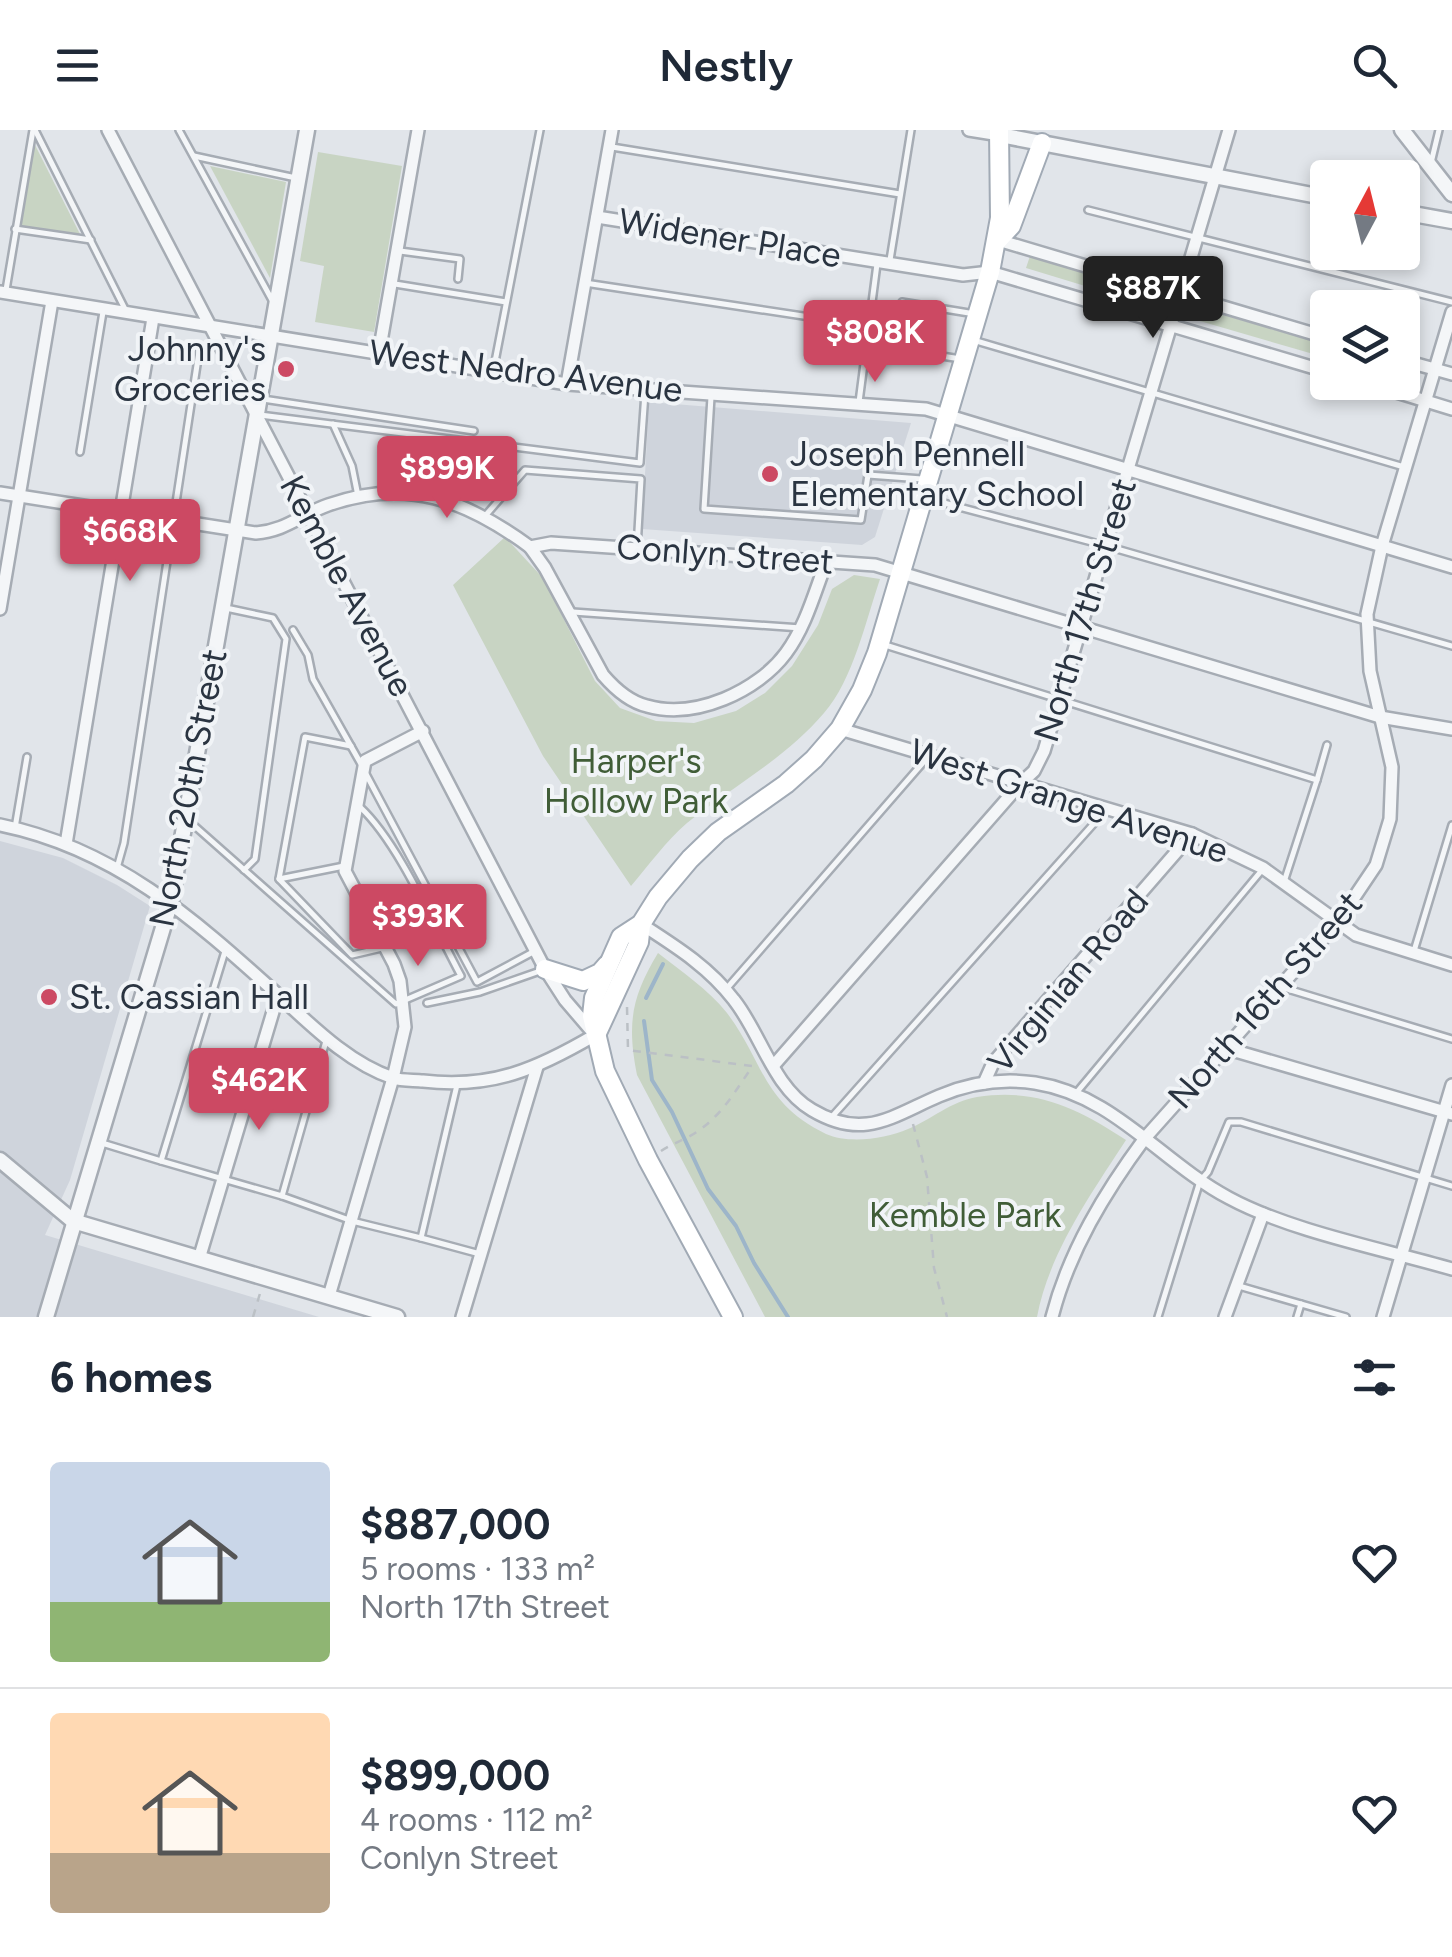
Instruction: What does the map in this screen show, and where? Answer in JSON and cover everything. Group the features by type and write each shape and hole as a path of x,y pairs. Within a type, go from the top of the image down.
{"main road":[{"path":"733,1317 605,1071 595,1035 594,998 620,936 640,924 658,896 704,846 814,759 840,729 862,690 900,575 998,240 1002,191 1000,132"},
{"path":"998,240 1011,226 1042,143"},
{"path":"595,1035 639,942 640,924"},
{"path":"546,969 584,981 607,965"}],"street":[{"name":"Kemble Avenue","path":"108,130 546,969 565,1000 595,1035"},
{"path":"379,354 418,130"},
{"path":"567,384 612,130"},
{"path":"970,130 1000,132 1310,195"},
{"name":"North 17th Street","path":"776,1068 1034,771 1044,751 1229,130"},
{"path":"1402,130 1452,194"},
{"name":"North 20th Street","path":"46,1317 171,901 304,131"},
{"path":"1420,216 1452,222"},
{"name":"Widener Place","path":"597,217 963,275 990,272 1310,367"},
{"path":"998,240 1310,333"},
{"name":"West Nedro Avenue","path":"3,293 567,384 926,409 1452,567"},
{"path":"0,610 52,301"},
{"name":"North 16th Street","path":"1052,1317 1072,1260 1093,1217 1145,1138 1337,923 1376,865 1390,819 1392,767 1370,672 1370,594 1452,312"},
{"path":"66,844 154,318"},
{"path":"1420,365 1452,374"},
{"path":"1420,399 1452,409"},
{"path":"0,493 256,532 281,529 310,513 358,496 389,493 440,497 486,516 530,547 612,686 647,706 674,709 706,704 737,693 777,664 800,628 827,560"},
{"name":"Conlyn Street","path":"530,547 551,543 875,565 1380,717 1452,729"},
{"name":"West Grange Avenue","path":"840,729 1192,834 1264,868 1356,936 1452,966"},
{"path":"328,1296 404,1040 400,981 344,866 362,766 423,731"},
{"path":"0,825 66,844 117,868 171,901 327,1038 393,1078 457,1085 501,1080 537,1067 595,1035"},
{"name":"Virginian Road","path":"984,1083 993,1064 1192,834"},
{"path":"640,924 697,961 726,990 750,1022 793,1096 829,1119 868,1125 908,1113 942,1095 984,1083 1035,1083 1076,1094 1102,1107 1200,1181 1262,1214 1452,1270"},
{"path":"199,1259 278,995"},
{"path":"1224,1048 1448,1112"},
{"path":"462,1317 537,1067"},
{"path":"1383,1317 1448,1112 1452,1085"},
{"path":"0,1160 73,1221 397,1317"},
{"path":"1225,1317 1262,1214"}],"lane":[{"path":"3,293 34,130"},
{"path":"34,130 128,314"},
{"path":"178,130 276,306"},
{"path":"493,372 540,130"},
{"path":"859,404 869,326 911,130"},
{"path":"1430,166 1439,130"},
{"path":"609,147 900,194"},
{"path":"193,156 298,178"},
{"path":"1088,210 1452,302"},
{"path":"16,229 91,240"},
{"path":"397,251 460,259 458,279"},
{"path":"586,283 869,326"},
{"path":"392,284 506,302"},
{"path":"902,302 978,315"},
{"path":"80,452 103,310"},
{"path":"970,339 1406,468"},
{"path":"117,868 199,352 220,345"},
{"path":"896,349 964,360"},
{"path":"257,415 640,463 645,390"},
{"path":"711,394 704,510 861,520 868,475 925,488 1103,545 1452,646"},
{"path":"260,398 474,432"},
{"path":"333,424 352,466 358,496"},
{"path":"486,516 525,470 641,479 638,548"},
{"path":"223,608 274,618 286,640 255,860 244,870"},
{"path":"570,612 800,628"},
{"path":"293,630 308,655 313,679 477,982 536,950"},
{"path":"879,644 1317,780"},
{"path":"278,879 305,737 351,746"},
{"path":"1284,882 1328,744"},
{"path":"726,990 929,756"},
{"path":"15,828 26,758"},
{"path":"186,819 396,1004 460,976 389,843 356,803"},
{"path":"829,1119 1108,808"},
{"path":"1413,954 1452,825"},
{"path":"278,879 344,866"},
{"path":"1076,1094 1264,868"},
{"path":"278,879 352,955 385,948"},
{"path":"161,1160 226,948"},
{"path":"428,1003 480,992 546,969"},
{"path":"1278,986 1452,1039"},
{"path":"282,1196 327,1038"},
{"path":"420,1238 457,1085"},
{"path":"1158,1317 1200,1181 1208,1172 1226,1126 1235,1122 1452,1186"},
{"path":"97,1142 282,1196 352,1221 481,1254"},
{"path":"1236,1285 1346,1317"},
{"path":"1298,1317 1301,1304"}],"path":[{"path":"614,1001 627,1004 628,1050 776,1068"},
{"path":"648,1160 676,1140 695,1134 727,1104 752,1066"},
{"path":"908,1113 920,1140 934,1268 947,1317"},
{"path":"253,1317 258,1298"}],"shaded area":[{"name":"Joseph Pennell Elementary School","path":"649,402 911,423 875,537 862,545 642,529"},
{"path":"0,841 63,858 150,906 70,1180 45,1235 319,1317 0,1317"}],"green space":[{"path":"34,143 82,238 18,228"},
{"path":"318,152 402,166 374,332 315,322 324,266 300,261"},
{"path":"210,166 286,182 270,278"},
{"path":"1030,256 1158,295 1154,307 1026,268"},
{"path":"1196,307 1310,340 1310,353 1193,319"},
{"name":"Harper's Hollow Park","path":"505,537 543,578 595,681 620,708 656,721 694,723 736,711 765,693 792,666 818,625 832,589 854,575 880,579 851,667 824,713 776,758 687,823 631,886 543,756 453,585"},
{"name":"Kemble Park","path":"658,953 703,988 727,1013 776,1095 805,1122 826,1134 856,1139 889,1135 917,1125 958,1102 1019,1095 1073,1110 1126,1140 1061,1247 1037,1317 765,1317 637,1075 632,1041 634,1012 642,984"}],"waterway":[{"path":"646,998 663,964"},
{"path":"644,1021 652,1080 672,1112 708,1189 736,1226 788,1317"}],"place":[{"name":"Johnny's Groceries","path":"286,369"},
{"name":"Joseph Pennell Elementary School","path":"770,474"},
{"name":"St. Cassian Hall","path":"49,997"}]}
